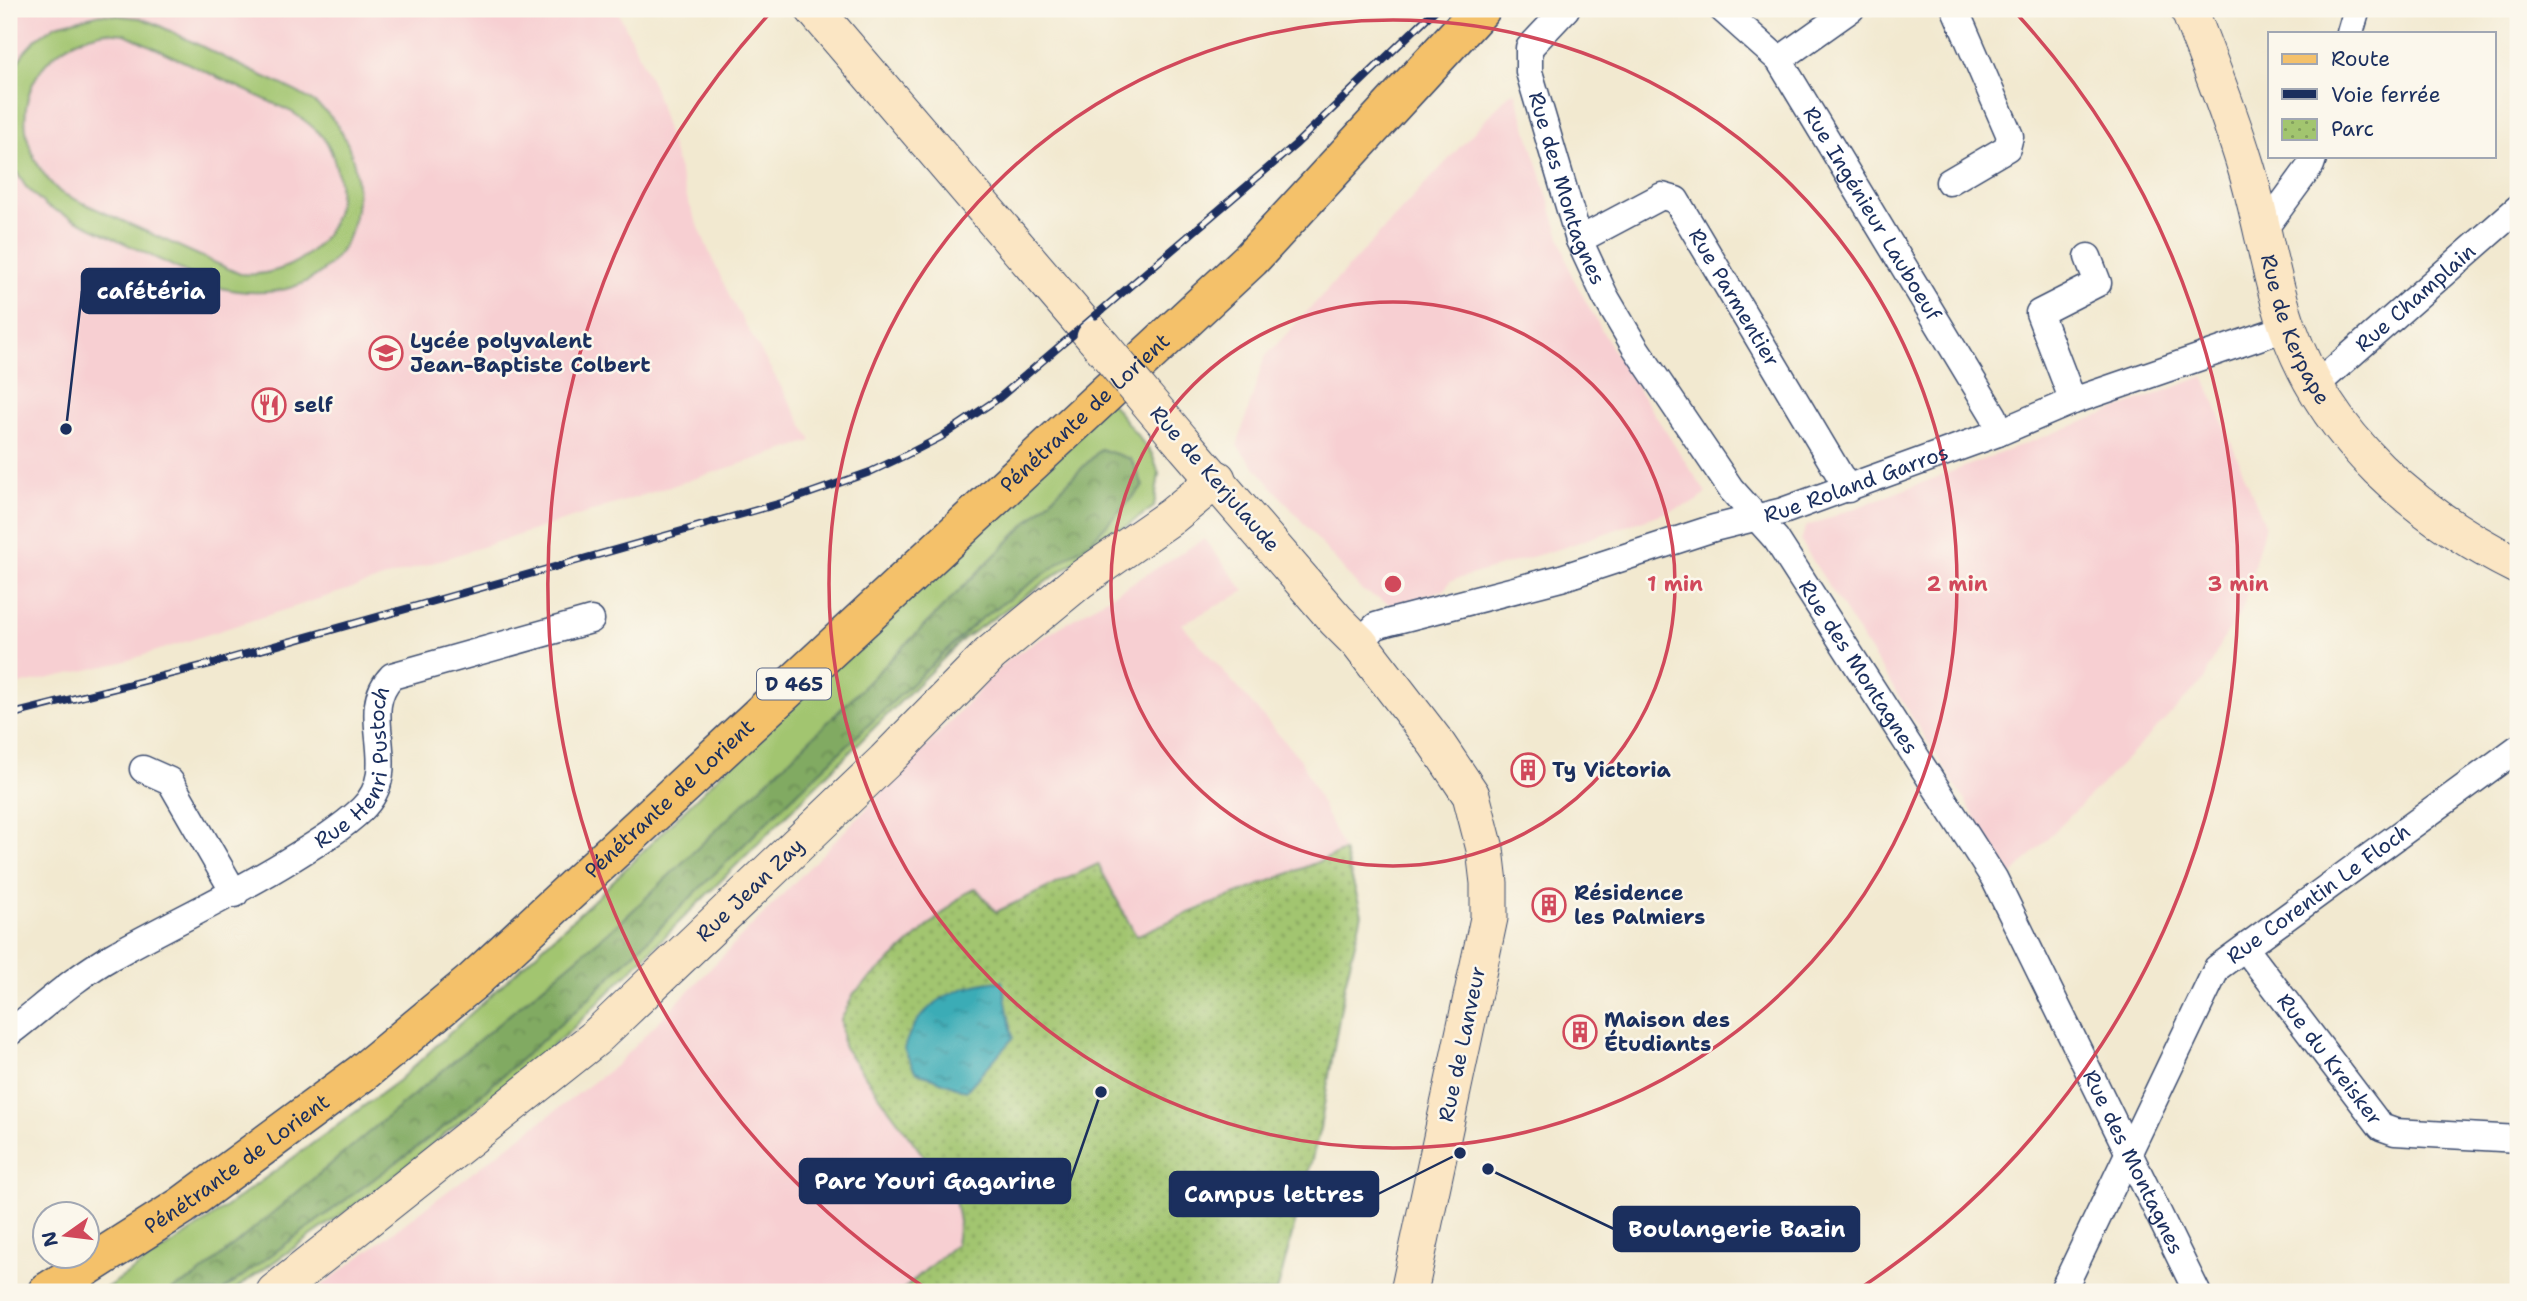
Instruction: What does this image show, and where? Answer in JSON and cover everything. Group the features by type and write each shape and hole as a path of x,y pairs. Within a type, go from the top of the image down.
{"main road":[{"name":"Pénétrante de Lorient","path":"47,1292 182,1206 362,1073 472,982 1251,259 1482,9"},
{"path":"88,1292 114,1276 182,1206"}],"street":[{"name":"Rue de Kerjulaude","path":"814,9 1183,443 1359,643 1436,743 1471,795"},
{"name":"Rue des Montagnes","path":"1566,9 1529,48 1529,72 1579,240 1605,296 1634,347 1731,489 1776,539 1994,878 2197,1292"},
{"name":"Rue Ingénieur Lauboeuf","path":"1722,9 1779,60 1994,416 1998,433"},
{"path":"1779,60 1851,9"},
{"path":"1949,182 2007,148 2010,136 1955,9"},
{"name":"Rue de Kerpape","path":"2189,9 2245,164 2288,327 2314,387 2372,466 2421,507 2518,566"},
{"path":"2350,32 2357,9"},
{"path":"2260,227 2270,221 2313,158"},
{"name":"Rue Parmentier","path":"1579,240 1662,196 1676,200 1848,489"},
{"name":"Rue Champlain","path":"2314,387 2518,208"},
{"path":"2073,401 2039,313 2098,283 2088,257"},
{"name":"Rue Roland Garros","path":"1359,643 1376,626 1416,613 1561,578 1754,517 1783,512 1998,433 2073,401 2288,327"},
{"name":"Rue Jean Zay","path":"275,1292 594,1040 885,761 990,654 1069,589 1174,514 1217,479"},
{"name":"Rue Henri Pustoch","path":"9,1034 108,958 235,894 320,842 364,808 378,783 383,761 377,701 392,677 591,620"},
{"name":"Rue Corentin Le Floch","path":"2062,1292 2217,968 2518,748"},
{"path":"143,769 170,781 235,894"},
{"name":"Rue de Lanveur","path":"1409,1292 1489,918 1485,849 1471,795"},
{"name":"Rue du Kreisker","path":"2245,948 2376,1124 2395,1132 2518,1139"}],"shaded area":[{"name":"Lycée polyvalent Jean-Baptiste Colbert","path":"9,9 617,9 654,87 688,201 710,254 732,301 812,441 119,663 9,687"},
{"path":"1515,91 1572,276 1615,354 1706,493 1696,502 1562,548 1450,581 1445,590 1391,605 1361,590 1237,446 1264,358 1510,93"},
{"path":"2204,376 2265,525 2242,611 2220,644 2204,680 2012,875 1801,542 1805,527"},
{"path":"1204,539 1245,591 1182,624 1301,760 1344,851 1262,886 1199,907 1136,936 996,912 976,888 964,894 926,928 843,1046 955,1199 959,1222 956,1244 900,1292 313,1292 615,1066 916,758 1008,659"}],"green space":[{"path":"101,14 140,18 292,90 326,112 339,127 348,145 357,187 352,228 331,263 306,282 277,291 247,292 217,287 46,206 26,187 9,160 9,79 24,52 37,38 56,25","holes":["105,32 125,34 292,112 310,124 321,136 330,148 334,161 339,196 335,216 327,234 314,248 299,260 280,269 261,274 240,274 61,193 42,171 30,147 25,122 28,98 37,75 53,56 76,41"]},
{"path":"1109,400 1152,454 1159,474 1154,507 963,639 569,1032 378,1189 231,1292 100,1292 201,1225 398,1081 597,897 810,685"},
{"path":"1101,449 1131,459 1143,486 1093,539 978,621 780,809 581,1006 447,1125 221,1292 168,1292 197,1276 626,917 829,721"},
{"path":"1344,851 1362,914 1345,984 1320,1128 1277,1292 900,1292 956,1244 959,1222 955,1199 843,1046 841,1020 854,993 964,894 976,888 996,912 1098,864 1136,936"}],"water":[{"path":"1002,981 1013,1038 966,1091 915,1071 904,1049 918,1020 941,999 955,992"}],"railway":[{"path":"9,715 214,663 785,502 870,472 904,456 941,437 999,398 1295,145 1436,9"}],"place":[{"name":"Lycée polyvalent Jean-Baptiste Colbert","path":"386,353"},
{"name":"self","path":"269,405"},
{"name":"cafétéria","path":"66,429"},
{"name":"Ty Victoria","path":"1528,770"},
{"name":"Résidence les Palmiers","path":"1549,905"},
{"name":"Maison des Étudiants","path":"1580,1032"},
{"name":"Parc Youri Gagarine","path":"1101,1092"},
{"name":"Campus lettres","path":"1460,1153"},
{"name":"Boulangerie Bazin","path":"1488,1169"}]}
